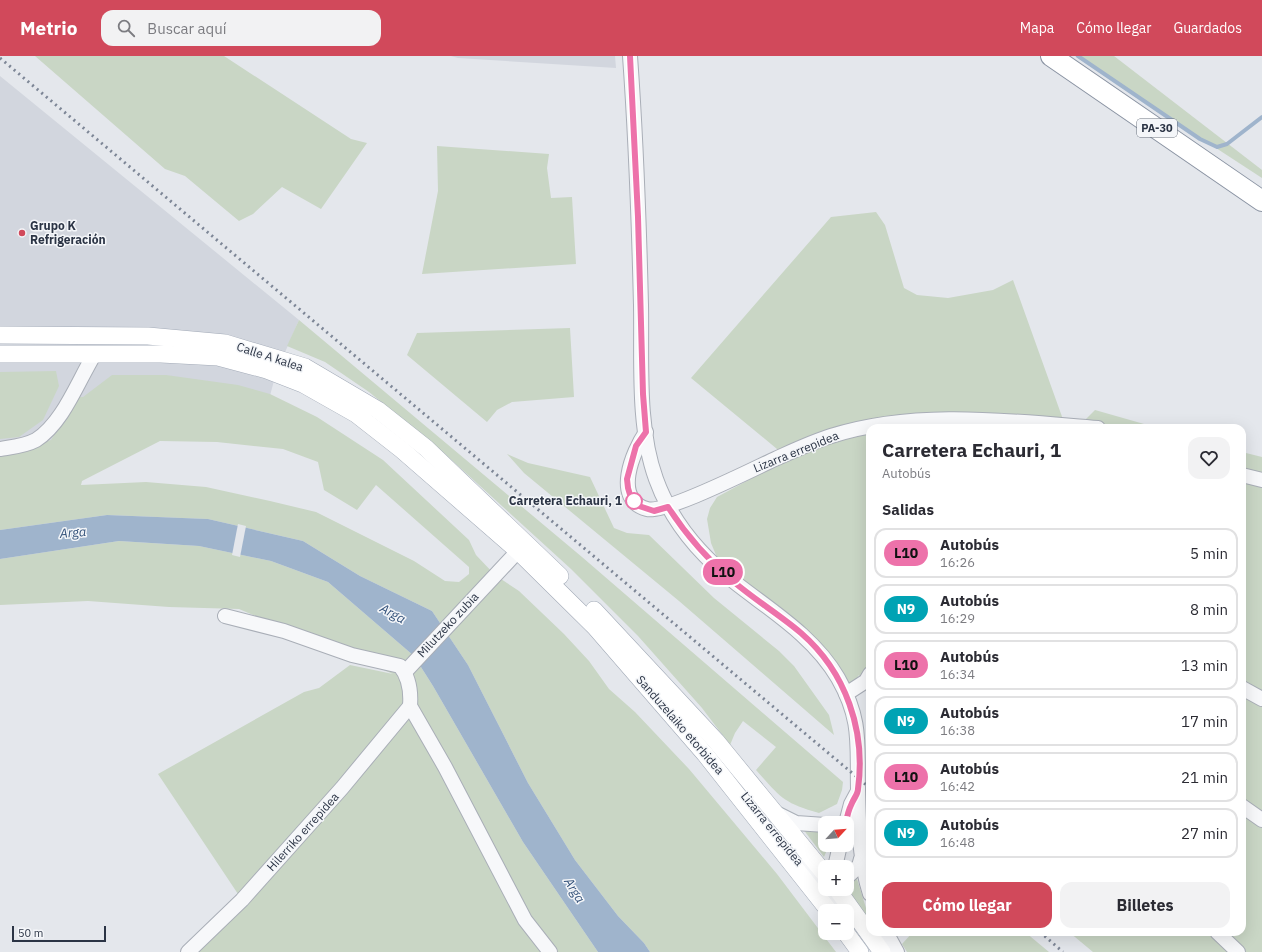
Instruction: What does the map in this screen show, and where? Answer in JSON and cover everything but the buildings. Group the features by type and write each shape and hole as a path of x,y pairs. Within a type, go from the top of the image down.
{"highway":[{"name":"PA-30","path":"1051,56 1262,201"}],"main road":[{"name":"Calle A kalea","path":"0,336 148,336 225,343 305,367 378,410 420,443 523,547"},
{"name":"Calle A kalea","path":"0,354 161,354 218,357 267,370 303,384 356,414 523,547"},
{"name":"Sanduzelaiko etorbidea","path":"523,547 595,627 720,773 823,904"},
{"name":"Sanduzelaiko etorbidea","path":"523,547 638,655 716,741 818,865"},
{"path":"842,896 866,930"},
{"path":"871,936 882,952"},
{"path":"851,940 860,952"}],"street":[{"path":"630,56 638,224 643,394 646,432"},
{"path":"0,449 23,446 36,440 55,423 94,355"},
{"name":"Lizarra errepidea","path":"888,424 906,421 953,420 1026,424"},
{"name":"Lizarra errepidea","path":"646,432 636,446 627,479 631,498 639,506 654,511 668,507 831,436 866,428"},
{"name":"Lizarra errepidea","path":"646,432 648,452 656,480 668,507 692,540 723,572 802,634 823,656 838,677 852,708 858,730 860,853 866,878"},
{"path":"1246,476 1262,480"},
{"name":"Milutzeko zubia","path":"409,668 483,586 523,547"},
{"path":"225,616 284,631 352,655 409,668 410,706 446,767 525,920 550,952"},
{"path":"846,694 866,681"},
{"path":"1246,690 1262,699"},
{"name":"Hilerriko errepidea","path":"188,952 242,900 342,788 410,706"},
{"name":"Lizarra errepidea","path":"720,773 748,798 806,871 813,878 818,880"},
{"name":"Lizarra errepidea","path":"848,816 858,791"},
{"path":"1246,809 1262,820"},
{"name":"Lizarra errepidea","path":"775,813 796,823 818,824"},
{"path":"854,846 860,853 858,866 854,870"},
{"path":"854,933 868,952"},
{"path":"888,936 897,952"},
{"path":"1221,936 1238,952"}],"shaded area":[{"path":"451,56 615,56 616,68 458,58"},
{"path":"0,76 299,320 276,373 262,426 0,456"}],"green space":[{"path":"35,56 224,56 351,139 367,143 321,209 282,187 253,214 239,221 185,176 165,169"},
{"path":"1075,56 1114,56 1262,170 1262,178"},
{"path":"437,146 549,154 547,168 551,198 572,197 576,264 422,274 438,191"},
{"path":"876,212 885,225 904,288 917,295 948,298 993,290 1013,280 1065,424 866,424 866,692 859,675 846,694 802,634 723,572 711,543 707,519 710,508 717,497 786,460 777,449 691,378 831,217"},
{"path":"299,320 582,557 843,782 837,804 819,813 797,806 777,793 756,770 776,747 743,721 735,733 730,745 702,708 638,636 571,569 445,454 369,392 325,362 287,346"},
{"path":"570,328 574,397 512,402 497,410 487,422 407,355 417,333"},
{"path":"56,371 59,386 43,420 19,437 0,439 0,372"},
{"path":"112,375 166,375 238,385 270,394 317,417 383,460 469,540 476,555 495,575 519,591 564,634 589,661 609,689 635,712 689,769 777,874 818,928 818,940 827,940 836,952 650,952 644,943 618,916 575,860 528,783 468,665 432,611 360,576 303,541 208,519 107,515 0,530 0,455 51,440 78,397 83,397","holes":["160,441 217,442 283,449 318,462 324,490 357,510 376,485 469,567 469,574 459,582 445,581 414,561 316,512 270,501 206,487 146,482 81,485 82,481"]},
{"path":"1095,410 1144,424 1081,424"},
{"path":"1246,453 1262,457 1262,952 1093,952 1074,936 1246,936"},
{"path":"507,454 528,463 590,477 614,528 627,533 649,535 714,598 779,651 794,666 829,715 834,735 679,601 524,473"},
{"path":"119,541 199,546 271,561 328,582 414,656 433,686 523,842 598,952 188,952 242,900 158,774 304,692 319,688 350,665 393,674 239,609 169,607 88,601 0,605 0,559"},
{"path":"803,829 818,832 818,849"},
{"path":"820,852 826,852 824,857"},
{"path":"857,879 866,908 866,915 853,896 854,896 854,881"},
{"path":"909,936 1030,936 1049,952 907,952 902,944"}],"water":[{"name":"Arga","path":"107,515 208,519 303,541 360,576 432,611 468,665 528,783 575,860 618,916 644,943 650,952 598,952 523,842 433,686 414,656 328,582 271,561 199,546 119,541 0,559 0,530"}],"pier":[{"path":"238,524 246,526 240,557 232,555"}],"waterway":[{"path":"1078,56 1200,139 1217,147 1227,144 1262,117"}],"railway":[{"path":"0,58 866,785"},
{"path":"1045,936 1063,952"}],"bus line":[{"name":"L10","path":"630,56 638,217 643,394 646,432 636,446 627,479 628,488 631,498 639,506 654,511 668,507 679,524 703,553 734,582 802,634 823,656 838,677 852,708 858,730 858,791 851,804 847,816"}],"place":[{"name":"Grupo K Refrigeración","path":"22,233"},
{"name":"Carretera Echauri, 1","path":"634,501"}]}
